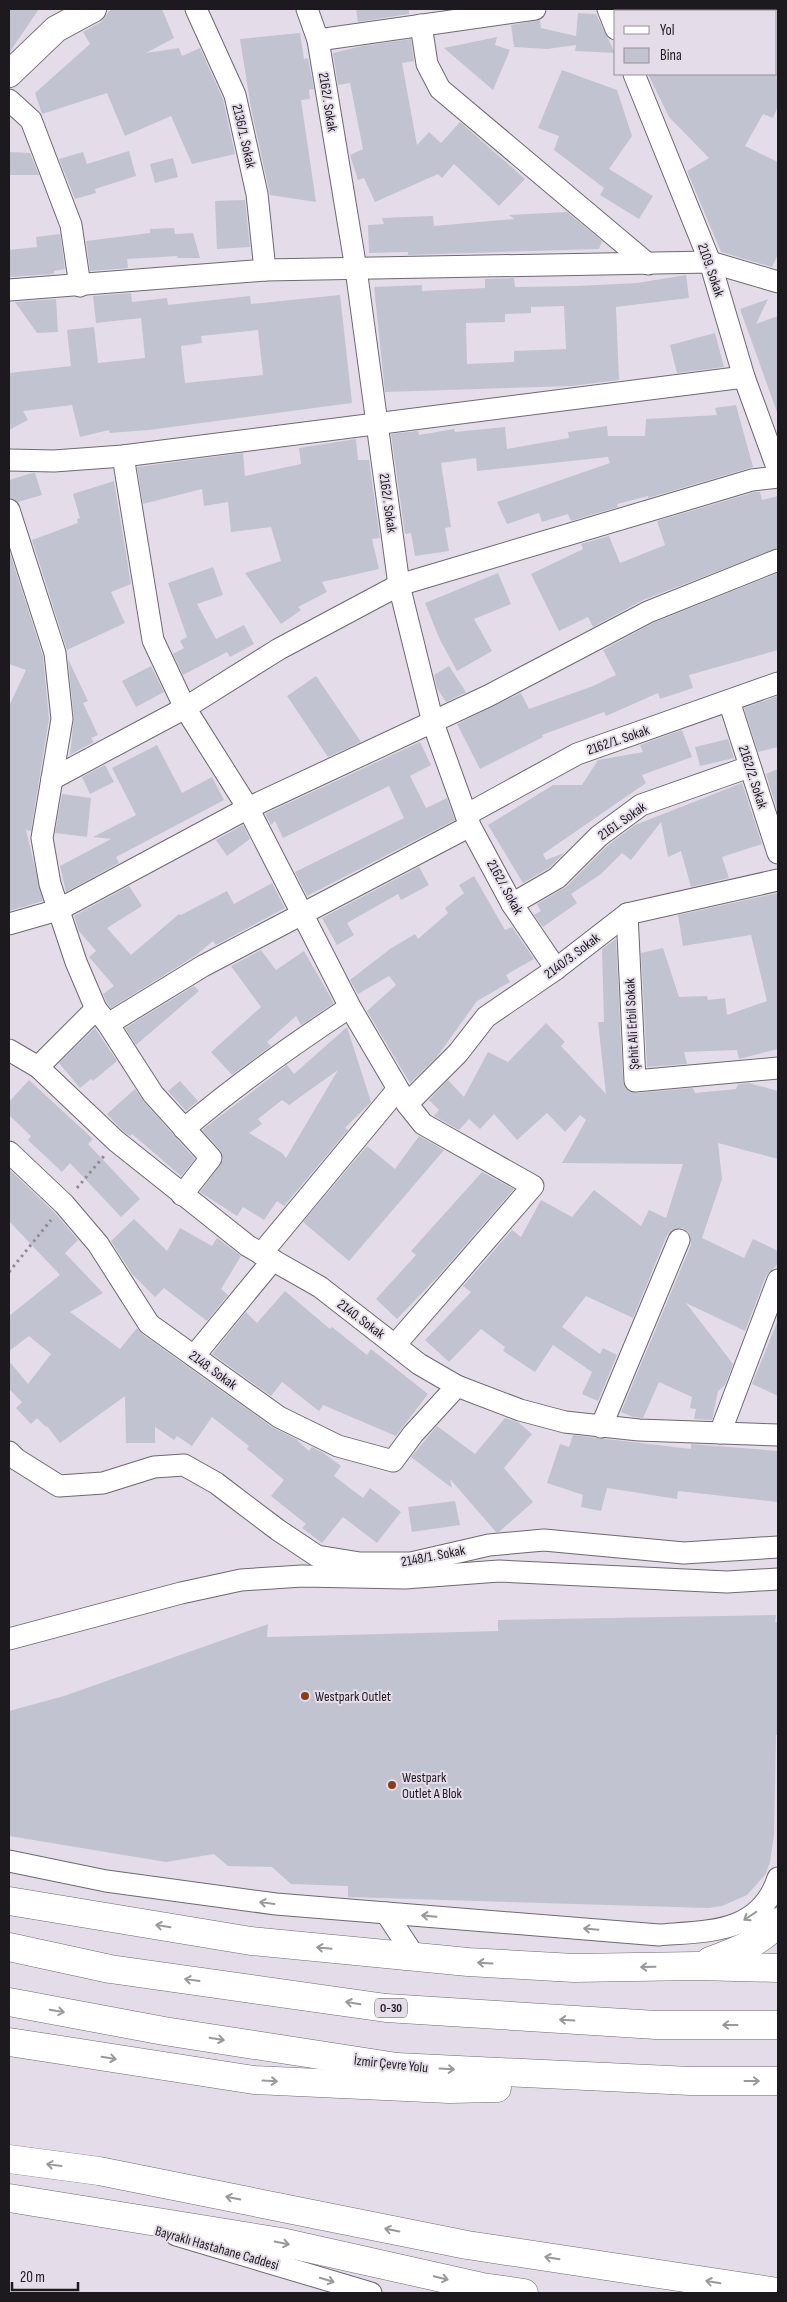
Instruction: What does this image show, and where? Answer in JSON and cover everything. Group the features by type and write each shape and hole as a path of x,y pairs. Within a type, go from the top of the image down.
{"highway":[{"path":"9,1901 251,1941 414,1957 574,1968 696,1966 778,1968"},
{"path":"696,1966 740,1950 769,1933 778,1922"},
{"name":"O-30","path":"9,1948 110,1969 386,2008 656,2025 778,2025"},
{"name":"İzmir Çevre Yolu","path":"9,2002 164,2031 398,2067 690,2080 778,2081"},
{"path":"9,2042 254,2080 450,2089 690,2080"},
{"path":"9,2159 99,2171 467,2245 778,2292"},
{"path":"9,2198 62,2205 281,2242 482,2287 524,2293"}],"main road":[{"path":"9,74 61,19 93,9"}],"street":[{"name":"2136/1. Sokak","path":"196,9 234,95 257,194 265,270"},
{"name":"2162/. Sokak","path":"307,9 318,40 356,269 399,586 433,723 468,820 512,904 556,969"},
{"path":"318,40 535,9"},
{"path":"608,9 614,24"},
{"path":"421,25 427,64 440,89 648,264"},
{"name":"2109. Sokak","path":"634,75 710,262 744,378 778,470"},
{"path":"9,100 31,120 71,226 80,286"},
{"path":"9,290 80,286 265,270 710,262 778,282"},
{"path":"9,460 54,461 123,456 744,378"},
{"path":"123,456 153,640 185,708 248,808 300,914 350,1007 402,1097 423,1124 533,1186 395,1345"},
{"path":"52,779 185,708 280,649 399,586 752,480 778,478"},
{"path":"9,510 15,555 55,653 62,719 42,838 50,884 76,962 102,1016 154,1094 211,1158 182,1195"},
{"path":"9,924 58,910 248,808 433,723 648,612 778,560"},
{"name":"2162/1. Sokak","path":"38,1067 102,1016 203,966 300,914 468,820 577,754 778,683"},
{"name":"2162/2. Sokak","path":"729,701 778,854"},
{"name":"2161. Sokak","path":"512,904 557,878 599,836 641,805 749,767"},
{"name":"2140/3. Sokak","path":"194,1356 267,1257 402,1097 458,1053 486,1017 556,969 627,914 778,880"},
{"name":"Şehit Ali Erbil Sokak","path":"627,914 635,1081 778,1068"},
{"path":"184,1129 261,1067 350,1007"},
{"name":"2140. Sokak","path":"9,1050 38,1067 116,1141 248,1246 320,1287 419,1364 457,1386 520,1410 565,1422 600,1427 720,1434 778,1435"},
{"name":"2148. Sokak","path":"9,1152 64,1204 98,1244 149,1324 279,1417 338,1446 393,1462 413,1434 457,1386"},
{"path":"600,1427 679,1240"},
{"path":"720,1434 778,1280"},
{"name":"2148/1. Sokak","path":"9,1452 16,1459 59,1486 103,1483 154,1467 184,1465 216,1483 278,1530 317,1556 360,1563 411,1563 489,1545 544,1540 684,1553 778,1547"},
{"path":"9,1639 241,1580 302,1576 405,1578 499,1571 727,1582 778,1579"},
{"path":"9,1861 106,1881 276,1904 659,1935 714,1931 730,1927 753,1916 774,1892 778,1878"},
{"path":"386,1913 414,1957"},
{"name":"Bayraklı Hastahane Caddesi","path":"62,2205 164,2232 371,2293"}],"building":[{"path":"9,9 39,9 9,53"},
{"path":"111,9 162,9 174,38 146,53 179,48 182,56 200,48 223,99 235,154 192,164 171,116 125,136 107,93 42,114 35,93 90,44 83,32 101,22"},
{"path":"356,9 409,9 409,14 358,22"},
{"path":"578,13 596,14 614,53 575,51 576,45 547,49 514,47 511,25 540,20 541,28 576,36"},
{"path":"300,33 304,59 308,58 314,89 309,90 310,99 301,100 316,202 270,195 251,108 240,39"},
{"path":"497,37 495,45 510,50 493,90 444,48"},
{"path":"411,39 414,61 402,63 417,145 429,132 441,143 460,122 525,179 499,206 454,164 442,178 438,174 375,202 364,178 358,180 350,155 363,149 350,83 338,85 333,53 362,46"},
{"path":"562,70 617,90 632,136 609,169 653,196 639,219 600,195 604,188 554,150 559,136 538,128"},
{"path":"778,74 778,106 773,118 763,114 745,146 778,162 778,254 772,267 721,252 687,171 709,158 669,117 648,75"},
{"path":"129,151 136,176 95,189 96,193 75,199 59,159 83,152 87,164"},
{"path":"9,152 30,153 39,175 9,175"},
{"path":"173,158 178,177 155,183 150,164"},
{"path":"245,200 250,247 217,249 215,201"},
{"path":"567,212 602,241 599,249 408,255 408,252 369,253 368,225 384,224 382,218 433,216 434,226 514,219 509,215"},
{"path":"174,228 175,234 193,233 200,258 178,258 177,256 127,259 128,268 90,271 86,241 150,233 150,229"},
{"path":"60,234 65,269 54,271 54,274 9,277 9,250 37,247 36,237"},
{"path":"686,275 689,298 616,307 619,380 571,386 385,392 374,287 422,285 422,291 485,288 485,279 514,278 515,287 637,283","holes":["564,306 566,349 514,351 514,362 467,364 466,323 505,322 505,314 531,313 531,307"]},
{"path":"131,293 132,302 167,298 168,305 250,296 251,304 340,295 352,403 149,430 110,433 109,430 80,437 72,405 23,411 28,420 9,430 9,373 71,366 67,330 94,327 98,363 145,358 141,318 96,323 93,296","holes":["258,330 263,375 185,383 181,346 202,343 201,336"]},
{"path":"56,299 58,332 37,333 15,302"},
{"path":"768,299 756,324 778,316 777,412 740,309"},
{"path":"715,333 724,367 677,373 670,345"},
{"path":"736,405 753,467 648,498 648,496 617,504 618,507 571,521 568,514 542,522 539,513 507,524 497,502 610,463 608,457 477,471 476,458 441,463 451,527 445,528 449,551 415,556 411,533 405,534 391,434 418,431 419,435 454,429 455,432 505,427 507,449 569,438 568,432 607,426 608,436 645,436 646,419 717,415 715,408"},
{"path":"356,439 358,460 369,460 380,538 372,539 379,569 322,582 327,592 298,607 301,610 281,624 245,573 281,561 271,527 231,532 228,502 204,506 202,489 143,504 137,467 243,453 245,476 301,464 299,448"},
{"path":"35,473 42,495 18,502 9,498 9,480"},
{"path":"114,481 131,584 111,592 125,623 67,650 32,540 78,523 77,519 80,518 73,494"},
{"path":"760,492 762,500 778,496 778,548 643,600 593,627 588,617 559,631 531,574 583,549 581,544 609,536 620,563 665,545 657,521"},
{"path":"9,550 43,656 49,719 31,831 26,830 43,901 9,911 9,706 26,670 9,664"},
{"path":"213,567 223,595 197,604 216,639 244,625 254,644 230,657 227,652 183,675 173,654 184,648 180,641 187,637 168,583"},
{"path":"498,573 511,604 474,619 492,651 457,671 440,640 425,603"},
{"path":"778,573 778,650 689,675 693,688 660,699 658,693 606,716 604,712 542,735 543,737 480,769 457,724 521,693 529,709 593,686 616,675 603,650 653,623"},
{"path":"68,659 88,701 83,703 98,735 91,738 94,742 70,755 74,718"},
{"path":"151,666 164,692 136,707 122,681"},
{"path":"449,666 466,692 446,702 437,688 434,675"},
{"path":"316,676 361,742 328,757 287,696"},
{"path":"778,696 778,747 758,752 744,708"},
{"path":"682,730 692,757 642,775 646,783 543,854 546,860 564,853 549,868 523,883 488,825 553,785 582,785 598,760 643,752 640,745"},
{"path":"728,739 734,758 700,766 695,747"},
{"path":"420,742 431,765 410,776 426,808 447,798 455,820 307,896 295,872 404,818 389,786 283,838 275,821 271,825 265,814"},
{"path":"157,745 182,793 212,777 224,800 116,857 119,863 66,892 60,866 111,839 93,837 136,815 112,768"},
{"path":"105,765 114,782 90,794 82,777"},
{"path":"778,769 778,813 766,774"},
{"path":"742,783 762,844 722,857 729,878 691,887 681,851 668,857 661,822 631,860 622,853 601,874 571,894 577,903 543,927 534,915 541,911 537,904 566,887 607,846 635,825"},
{"path":"62,794 91,798 87,837 55,833"},
{"path":"243,825 250,839 227,856 216,840"},
{"path":"419,867 429,885 401,900 398,894 347,923 354,935 337,945 322,918"},
{"path":"474,876 505,930 512,927 534,959 506,975 510,982 477,1001 436,1058 410,1083 367,1011 396,985 389,976 358,994 350,980 390,949 415,934 418,939 448,913 445,908 464,893 459,885"},
{"path":"272,883 285,908 216,945 213,941 195,956 111,1008 107,1003 103,994 114,986 89,957 96,951 79,931 74,916 129,886 142,906 107,928 131,955 179,914 181,915 227,891 234,904"},
{"path":"778,893 778,1049 739,1059 737,1050 684,1052 687,1064 647,1067 641,953 663,948 679,997 707,996 708,1000 725,998 727,1015 767,1001 751,935 683,946 678,915"},
{"path":"616,939 623,1082 625,1088 636,1093 693,1088 695,1093 736,1089 738,1084 749,1083 778,1091 778,1159 718,1143 722,1179 702,1238 744,1258 753,1239 778,1251 778,1264 766,1276 745,1331 686,1303 733,1364 725,1385 718,1391 712,1420 694,1419 696,1409 690,1408 692,1397 659,1382 643,1418 633,1417 621,1412 691,1245 689,1233 683,1228 672,1230 667,1235 633,1318 586,1296 562,1327 600,1354 603,1348 617,1355 598,1401 582,1394 592,1372 553,1345 535,1372 503,1351 505,1347 481,1329 449,1362 425,1340 471,1292 463,1286 512,1230 521,1237 541,1200 572,1217 594,1190 641,1226 649,1210 666,1218 683,1164 562,1163 586,1120 580,1115 565,1132 547,1113 517,1140 494,1114 480,1129 469,1119 459,1130 434,1116 439,1110 429,1100 448,1080 464,1097 488,1052 508,1062 546,1023 565,1042 561,1046 606,1094 598,1022 604,1022 602,949"},
{"path":"261,950 276,970 304,951 334,1003 301,1025 296,1016 267,1042 271,1046 232,1075 211,1052 261,1007 231,966"},
{"path":"194,986 199,991 136,1045 125,1028"},
{"path":"347,1027 371,1102 345,1128 348,1130 284,1206 277,1201 264,1220 243,1207 237,1216 200,1192 223,1160 220,1150 202,1130 287,1065 294,1074","holes":["338,1070 286,1158 282,1153 249,1133 262,1124 258,1119 282,1100 289,1105"]},
{"path":"95,1028 117,1061 93,1081 91,1079 80,1088 59,1063"},
{"path":"29,1080 93,1139 88,1144 140,1199 121,1217 70,1163 62,1172 28,1140 31,1136 9,1115 9,1102"},
{"path":"180,1081 198,1101 186,1111 168,1091"},
{"path":"135,1089 144,1102 195,1159 181,1176 132,1134 130,1136 124,1132 107,1114"},
{"path":"419,1136 444,1150 349,1261 303,1222 367,1146 395,1169"},
{"path":"9,1169 55,1213 78,1240 65,1253 103,1293 70,1312 120,1349 137,1328 142,1334 272,1427 296,1439 309,1451 312,1447 322,1452 341,1466 334,1476 363,1498 370,1488 401,1512 377,1543 343,1517 322,1543 302,1528 306,1524 271,1496 284,1480 247,1449 249,1446 212,1417 192,1446 177,1436 174,1440 155,1427 155,1443 126,1443 125,1396 60,1443 47,1426 37,1418 31,1424 16,1408 22,1402 9,1389 9,1361 28,1384 51,1354 29,1336 9,1351 9,1316 60,1275 9,1221"},
{"path":"482,1172 514,1189 440,1274 397,1319 376,1299 416,1255 411,1251"},
{"path":"134,1219 167,1251 180,1228 212,1246 217,1238 241,1256 221,1289 228,1295 207,1321 164,1288 155,1297 132,1274 111,1241"},
{"path":"285,1291 330,1329 332,1327 367,1355 371,1349 428,1394 396,1436 323,1405 319,1411 282,1382 271,1396 212,1354 246,1312 257,1323"},
{"path":"778,1320 778,1396 752,1384"},
{"path":"505,1418 518,1422 532,1434 504,1468 533,1502 499,1532 496,1532 450,1479 452,1488 411,1457 437,1426 475,1454"},
{"path":"573,1435 691,1449 691,1444 778,1451 778,1502 678,1491 677,1499 607,1488 601,1511 581,1507 583,1495 547,1483 560,1444 569,1447"},
{"path":"455,1501 460,1525 412,1532 408,1507"},
{"name":"Westpark Outlet A Blok","path":"776,1615 775,1622 778,1622 778,1735 776,1735 774,1835 770,1862 765,1875 747,1895 722,1906 708,1908 348,1897 348,1886 291,1884 272,1867 228,1866 214,1854 166,1862 9,1836 9,1711 64,1696 268,1624 267,1637 498,1631 498,1620"}],"place":[{"name":"Westpark Outlet","path":"305,1696"},
{"name":"Westpark Outlet A Blok","path":"392,1785"}]}
